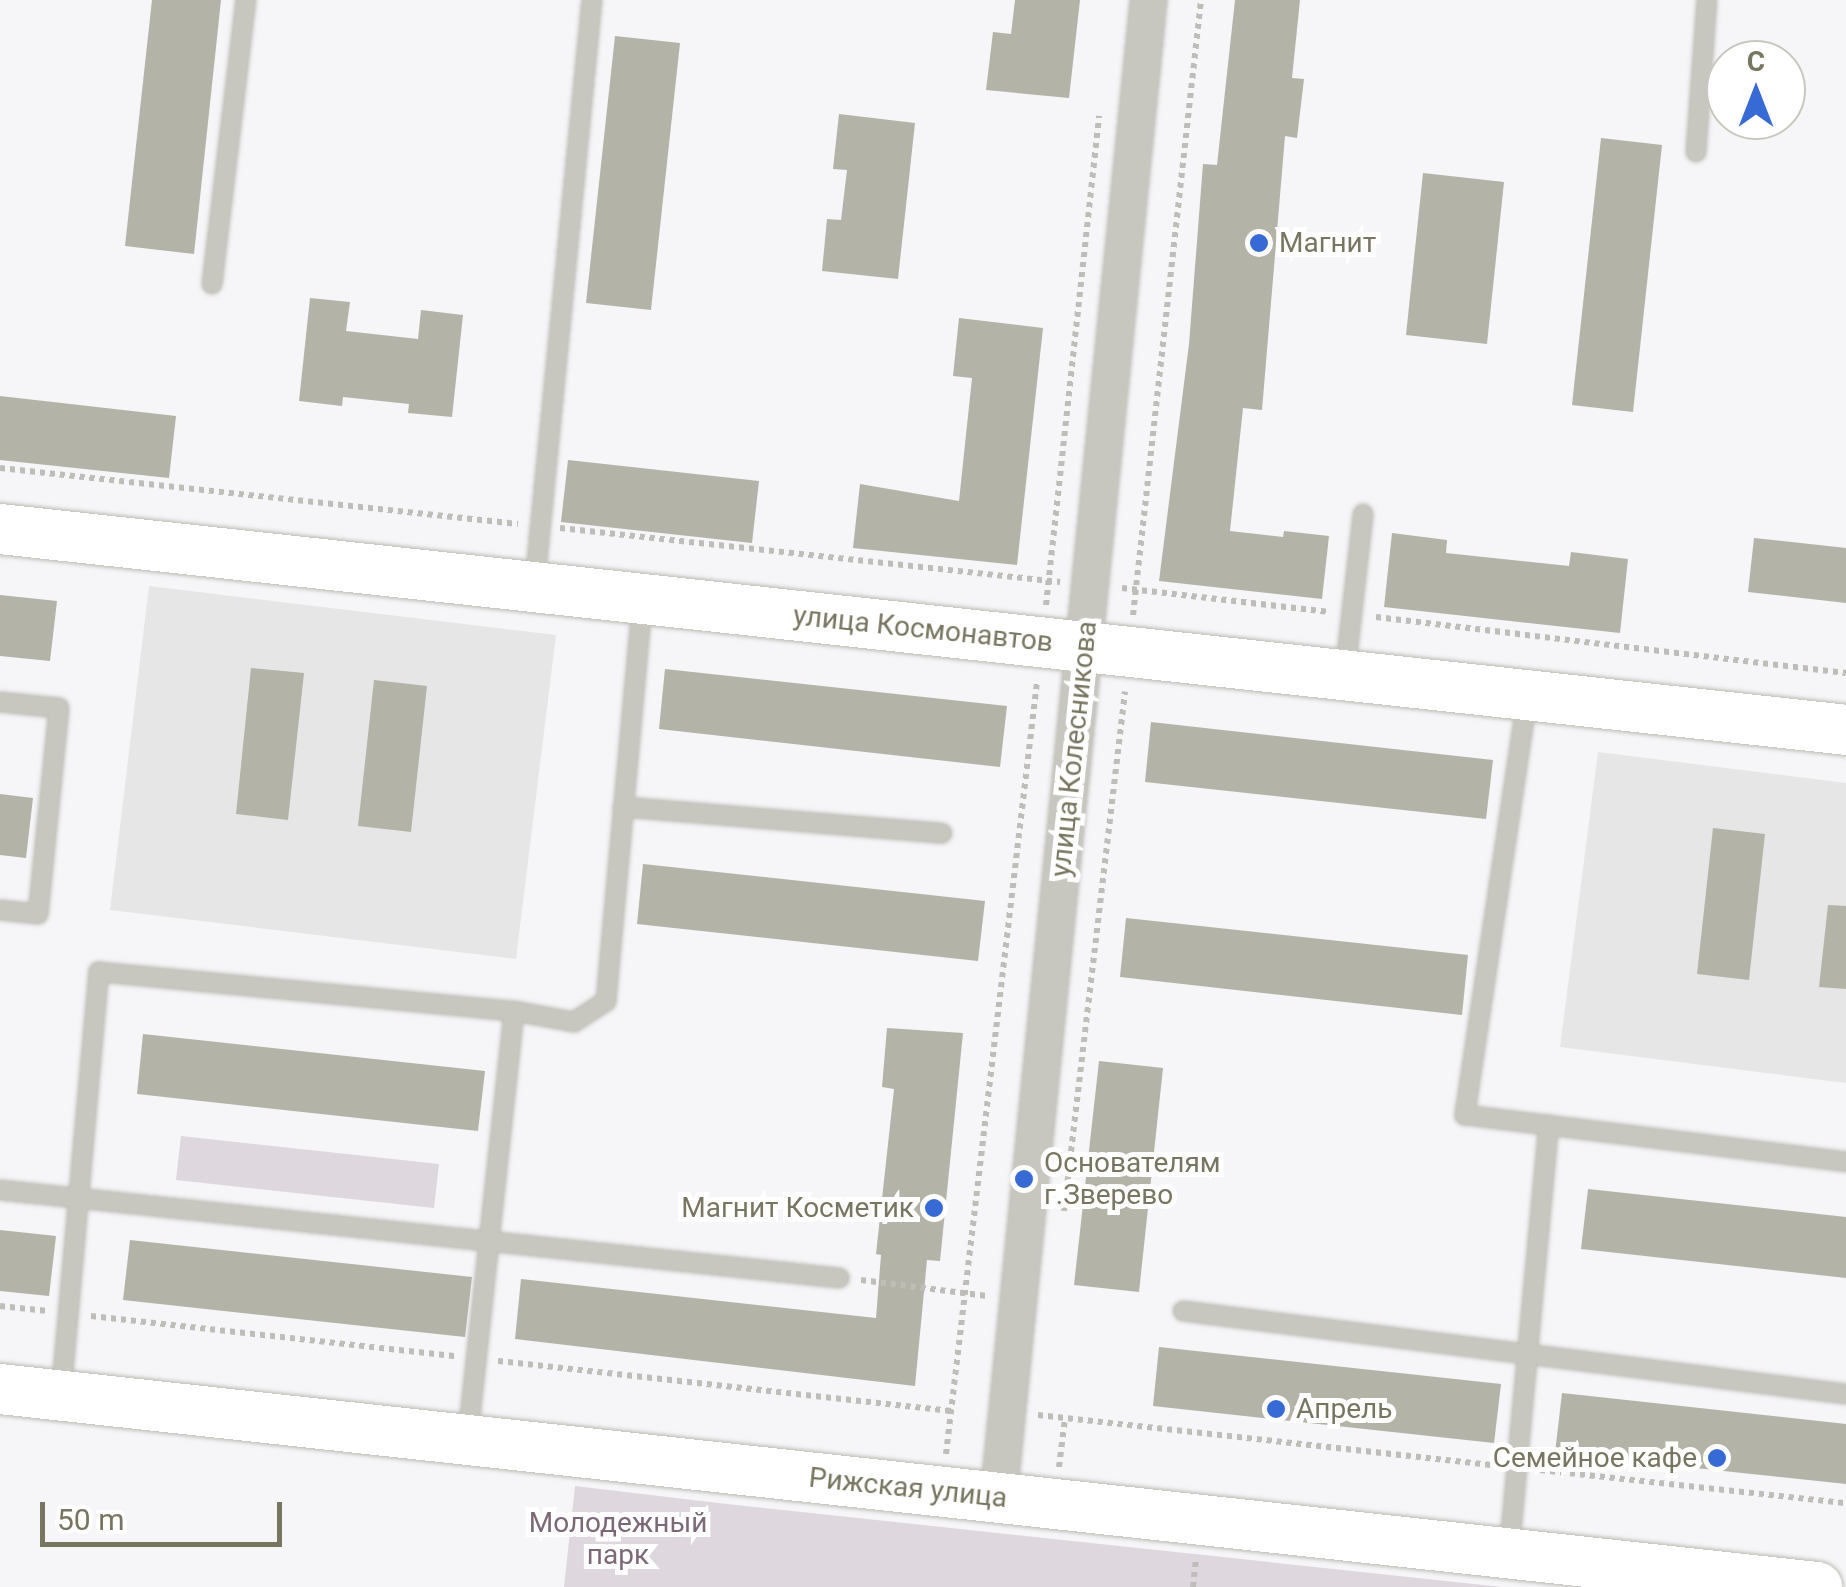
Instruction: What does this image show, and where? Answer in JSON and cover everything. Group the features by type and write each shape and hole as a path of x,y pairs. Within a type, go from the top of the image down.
{"street":[{"name":"улица Колесникова","path":"998,1498 1023,1412 1018,1299 1148,0"},
{"name":"улица Космонавтов","path":"0,529 1846,730"},
{"name":"Рижская улица","path":"0,1389 1816,1587"}],"lane":[{"path":"212,284 246,0"},
{"path":"534,587 592,0"},
{"path":"1696,152 1706,0"},
{"path":"1344,675 1363,514"},
{"path":"61,1396 82,1198 99,972 514,1011 574,1022 606,1000 642,599"},
{"path":"1528,695 1465,1115 1846,1162"},
{"path":"0,702 59,708 38,914 0,910"},
{"path":"624,808 942,833"},
{"path":"468,1440 514,1011"},
{"path":"1509,1554 1549,1125"},
{"path":"0,1190 839,1278"},
{"path":"1183,1310 1846,1394"}],"path":[{"path":"942,1492 965,1293 1085,647 1136,590 1201,0"},
{"path":"1063,1217 1085,647 1048,581 1102,97"},
{"path":"0,468 1091,585 1846,673"},
{"path":"839,1278 1018,1299"},
{"path":"1023,1412 1042,1396"},
{"path":"1023,1412 1846,1504"}],"shaded area":[{"path":"149,586 556,635 516,959 110,910"},
{"path":"1598,752 1846,783 1846,1083 1560,1047"}],"green space":[{"path":"181,1136 439,1164 434,1208 176,1180"},
{"name":"Молодежный парк","path":"575,1486 718,1503 1502,1587 564,1587"}],"building":[{"path":"152,0 221,0 194,254 125,246"},
{"path":"1015,0 1080,0 1069,98 986,90 993,32 1011,34"},
{"path":"1235,0 1300,0 1292,78 1304,79 1297,138 1285,136 1262,410 1243,408 1230,531 1283,537 1284,531 1329,536 1322,599 1159,581 1189,344 1203,164 1217,165"},
{"path":"615,36 680,43 651,310 586,303"},
{"path":"839,114 915,123 898,279 822,271 827,219 841,220 847,170 833,169"},
{"path":"1601,138 1662,145 1633,412 1572,405"},
{"path":"1423,173 1504,182 1487,344 1406,335"},
{"path":"310,298 350,302 346,331 418,339 421,310 463,315 452,417 408,413 409,404 343,397 342,406 299,401"},
{"path":"959,318 1043,328 1017,565 853,548 860,484 959,501 972,378 953,376"},
{"path":"0,396 176,416 169,478 0,460"},
{"path":"568,460 759,481 752,543 561,522"},
{"path":"1392,533 1447,540 1446,553 1569,566 1571,552 1628,559 1620,633 1384,607"},
{"path":"1754,538 1846,548 1846,603 1748,592"},
{"path":"0,595 57,601 50,661 0,656"},
{"path":"251,668 304,673 288,820 236,814"},
{"path":"665,669 1007,706 1000,767 659,729"},
{"path":"374,680 427,686 411,832 358,826"},
{"path":"1151,722 1493,760 1486,819 1145,782"},
{"path":"0,794 33,798 26,858 0,855"},
{"path":"1713,828 1765,834 1749,980 1697,974"},
{"path":"643,864 985,901 978,961 637,924"},
{"path":"1828,905 1846,906 1846,989 1819,987"},
{"path":"1126,918 1468,955 1462,1015 1120,977"},
{"path":"887,1028 963,1033 940,1261 927,1260 915,1386 515,1339 521,1279 876,1318 881,1255 876,1254 894,1089 882,1087"},
{"path":"143,1034 485,1071 478,1131 137,1094"},
{"path":"1099,1061 1163,1068 1139,1292 1074,1285"},
{"path":"1588,1189 1846,1217 1846,1278 1581,1249"},
{"path":"0,1230 56,1236 49,1296 0,1291"},
{"path":"130,1240 472,1277 465,1337 123,1300"},
{"path":"1159,1347 1501,1384 1494,1443 1153,1406"},
{"path":"1562,1393 1846,1424 1846,1484 1555,1453"}],"place":[{"name":"Магнит","path":"1259,243"},
{"name":"Основателям г.Зверево","path":"1024,1179"},
{"name":"Магнит Косметик","path":"934,1208"},
{"name":"Апрель","path":"1276,1409"},
{"name":"Семейное кафе","path":"1717,1458"}]}
